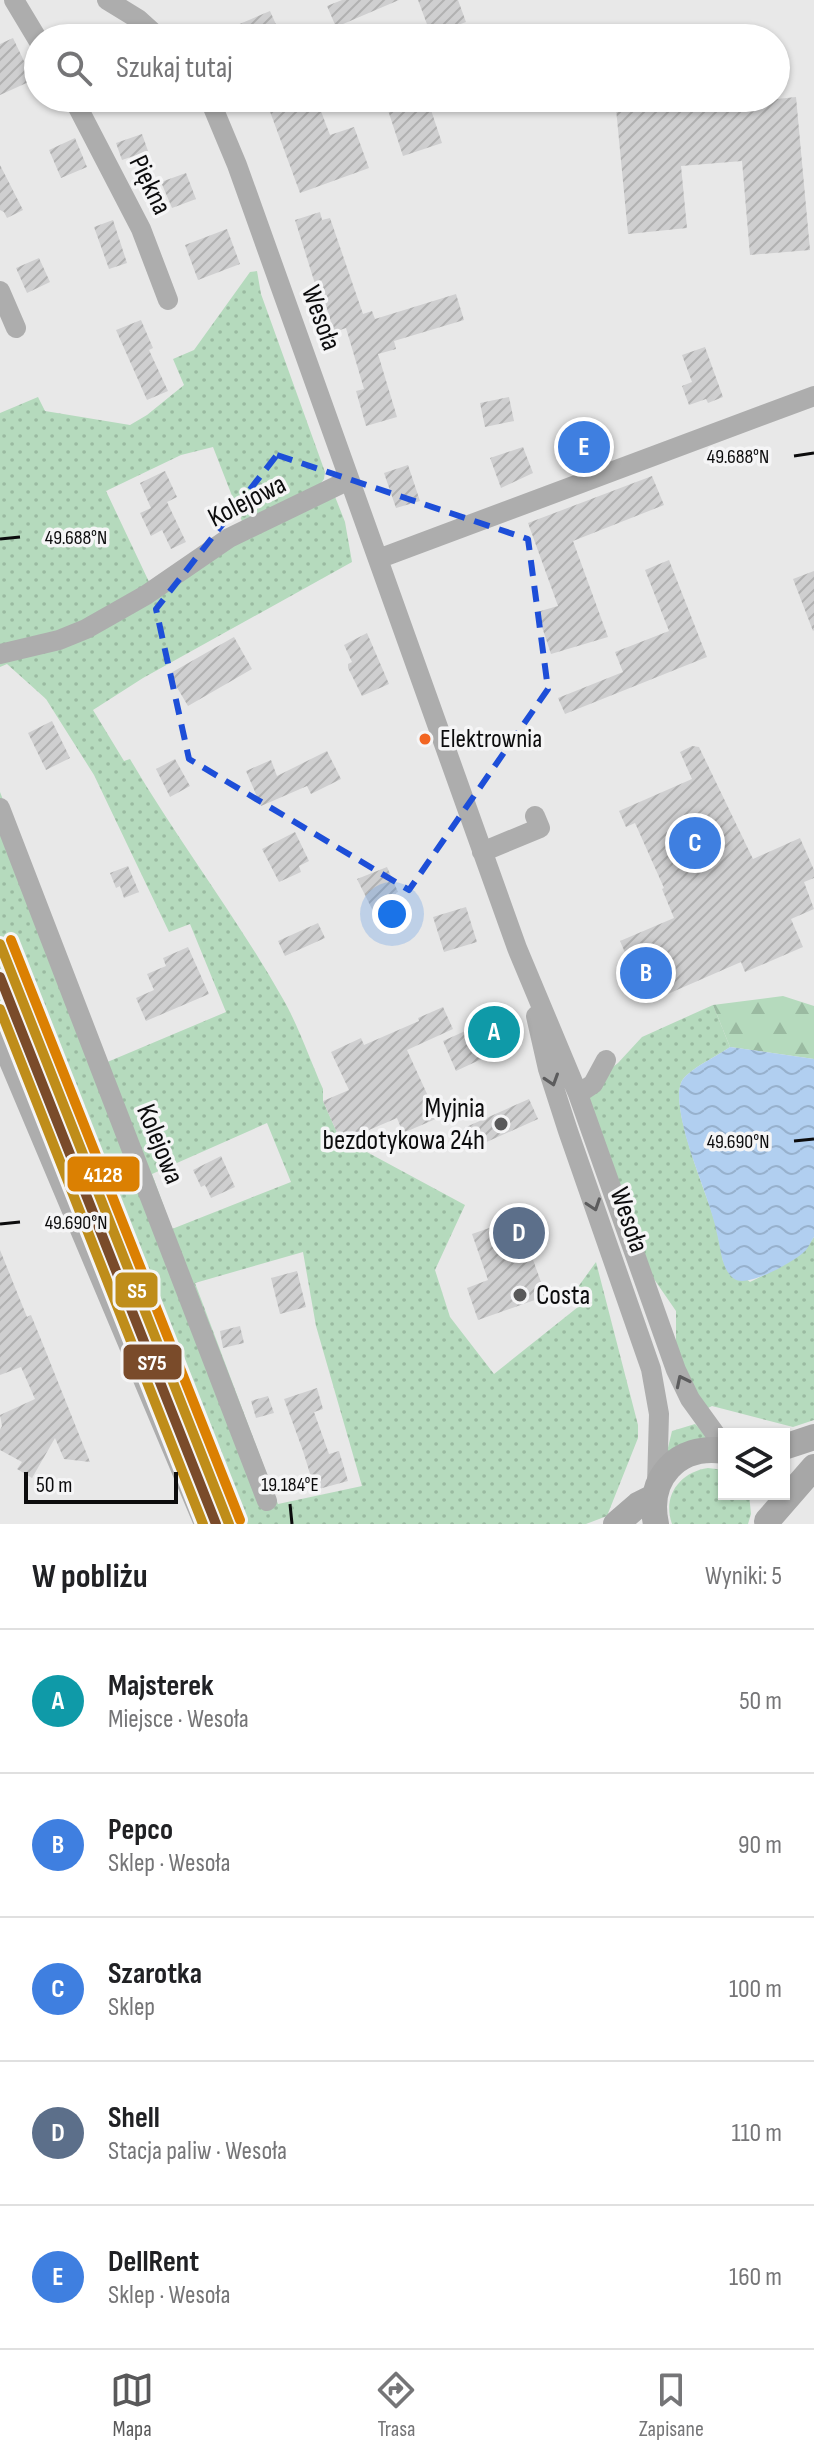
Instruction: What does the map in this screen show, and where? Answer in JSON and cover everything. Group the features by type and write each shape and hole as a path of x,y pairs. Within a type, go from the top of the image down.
{"main road":[{"path":"790,1445 814,1437"},
{"path":"656,1524 653,1510 656,1491 666,1470 694,1451 718,1448"},
{"path":"766,1522 814,1467"},
{"path":"616,1524 656,1491"},
{"path":"766,1522 767,1500"}],"street":[{"path":"14,0 28,24"},
{"path":"107,0 144,24"},
{"name":"Piękna","path":"80,112 141,229 168,300"},
{"name":"Wesoła","path":"215,112 237,165 527,977 578,1094 676,1370 690,1399 718,1439"},
{"path":"0,291 16,328"},
{"path":"378,559 814,396"},
{"name":"Kolejowa","path":"0,654 59,640 86,629 146,595 229,538 349,480"},
{"name":"Kolejowa","path":"0,808 267,1501"},
{"path":"482,852 540,828 535,816"},
{"name":"Wesoła","path":"527,977 548,1069 651,1369 659,1414 656,1491"},
{"path":"0,1040 204,1524"},
{"path":"578,1094 593,1084 606,1060"}],"highlighted area":[{"path":"277,455 528,539 548,689 409,890 189,759 156,609"}],"green space":[{"path":"257,271 261,294 325,472 324,479 318,487 243,524 213,447 181,455 106,491 150,584 332,489 345,522 352,562 143,678 93,710 124,761 130,759 283,999 323,1089 323,1101 339,1137 465,1205 435,1270 450,1317 494,1374 583,1303 578,1287 596,1262 638,1425 638,1438 607,1516 586,1524 204,1524 0,1040 0,792 105,1063 226,1012 190,924 169,932 94,775 46,699 7,664 0,667 0,413 38,397 45,411 130,425 184,385 173,359 194,350 250,272","holes":["267,1123 291,1182 172,1229 152,1174","303,1252 316,1326 362,1486 278,1504 195,1283"]},
{"path":"783,996 814,1006 814,1059 730,1047 713,1005"},
{"path":"713,1005 730,1047 689,1073 681,1083 679,1096 685,1130 714,1219 723,1261 750,1282 793,1259 814,1237 814,1420 793,1427 712,1406 700,1412 676,1370 676,1311 634,1250 578,1094 618,1063 642,1037"},
{"path":"695,1424 709,1437 666,1456 672,1431"},
{"path":"718,1469 718,1500 750,1500 748,1524 672,1524 669,1504 672,1495 682,1480 698,1470"}],"water":[{"path":"730,1047 814,1059 814,1237 805,1251 790,1262 758,1278 739,1281 729,1274 724,1265 679,1102 684,1078"}],"building":[{"path":"342,0 399,0 343,24 335,24 327,6"},
{"path":"418,0 458,0 466,22 427,24"},
{"path":"270,11 276,24 240,24"},
{"path":"13,38 24,61 24,84 0,95 0,44"},
{"path":"796,97 810,250 750,255 742,161 681,166 687,228 628,234 616,112 790,112 790,98"},
{"path":"270,112 321,112 330,135 354,127 369,168 300,193"},
{"path":"389,112 432,112 442,143 403,156"},
{"path":"142,134 148,151 122,160 116,143"},
{"path":"75,138 87,167 61,178 49,150"},
{"path":"0,165 23,210 7,218 0,210"},
{"path":"186,173 196,199 172,208 161,182"},
{"path":"320,212 322,220 330,218 363,314 372,311 375,319 456,294 464,320 394,341 396,349 378,354 397,417 366,426 356,391 364,389 346,328 334,332 325,302 321,303 295,220"},
{"path":"113,220 127,263 109,269 94,227"},
{"path":"227,229 240,264 198,280 185,245"},
{"path":"39,258 50,282 27,293 16,268"},
{"path":"141,320 153,348 149,350 168,391 147,400 116,330"},
{"path":"705,347 723,397 708,403 706,399 689,405 682,386 692,382 682,355"},
{"path":"509,397 514,421 485,427 480,403"},
{"path":"597,428 606,453 572,466 563,440"},
{"path":"523,447 533,473 501,488 490,458"},
{"path":"408,465 420,501 396,508 384,473"},
{"path":"165,471 177,497 167,502 186,542 171,549 162,530 151,536 140,513 151,508 140,483"},
{"path":"652,476 664,505 573,541 608,637 551,654 537,612 558,606 528,523"},
{"path":"669,560 707,657 565,714 558,698 623,672 615,652 669,631 645,570"},
{"path":"814,571 814,630 813,631 793,579"},
{"path":"367,633 389,684 362,696 348,668 352,662 344,645"},
{"path":"234,637 252,669 188,706 169,674"},
{"path":"52,721 70,758 46,770 28,733"},
{"path":"692,746 699,747 753,859 800,838 814,870 814,878 804,882 814,909 791,919 803,947 745,972 741,962 647,1003 620,941 674,918 635,823 626,827 619,811 692,779 680,752"},
{"path":"327,751 341,779 311,794 307,786 261,806 246,771 271,760 277,776"},
{"path":"175,759 190,786 170,797 156,769"},
{"path":"295,832 309,861 299,866 301,872 279,882 262,849"},
{"path":"128,866 139,892 124,898 110,873"},
{"path":"387,867 398,892 398,900 373,911 357,879"},
{"path":"466,907 477,942 444,952 433,917"},
{"path":"318,923 325,938 285,956 278,941"},
{"path":"188,947 209,994 146,1021 136,998 154,990 147,974 166,966 163,958"},
{"path":"443,1007 453,1029 407,1050 438,1118 403,1133 397,1118 355,1136 353,1131 339,1137 323,1101 349,1090 331,1052 361,1038 364,1045"},
{"path":"503,1014 516,1043 456,1071 443,1041"},
{"name":"Myjnia bezdotykowa 24h","path":"529,1099 538,1119 473,1148 464,1128"},
{"path":"221,1156 235,1187 211,1198 205,1185 201,1187 193,1170"},
{"path":"529,1214 538,1239 527,1243 546,1296 478,1320 467,1288 488,1280 472,1234"},
{"path":"0,1250 27,1317 31,1315 90,1462 64,1459 55,1438 32,1478 17,1469 22,1462 0,1450 0,1415 35,1399 21,1367 0,1375"},
{"path":"297,1271 306,1307 280,1314 271,1278"},
{"path":"240,1326 244,1343 223,1348 220,1331"},
{"path":"317,1388 323,1409 314,1412 329,1454 339,1451 348,1481 315,1490 284,1399"},
{"path":"268,1396 274,1413 256,1418 251,1401"}],"transit line":[{"name":"4128","path":"11,940 240,1520"},
{"name":"S5","path":"0,944 229,1524"},
{"name":"S75","path":"0,977 216,1524"},
{"path":"0,1009 203,1524"}],"place":[{"name":"DellRent","path":"584,447"},
{"name":"Elektrownia","path":"425,739"},
{"name":"Szarotka","path":"695,843"},
{"name":"Pepco","path":"646,973"},
{"name":"Majsterek","path":"494,1032"},
{"name":"Myjnia bezdotykowa 24h","path":"501,1124"},
{"name":"Shell","path":"519,1233"},
{"name":"Costa","path":"520,1295"}]}
